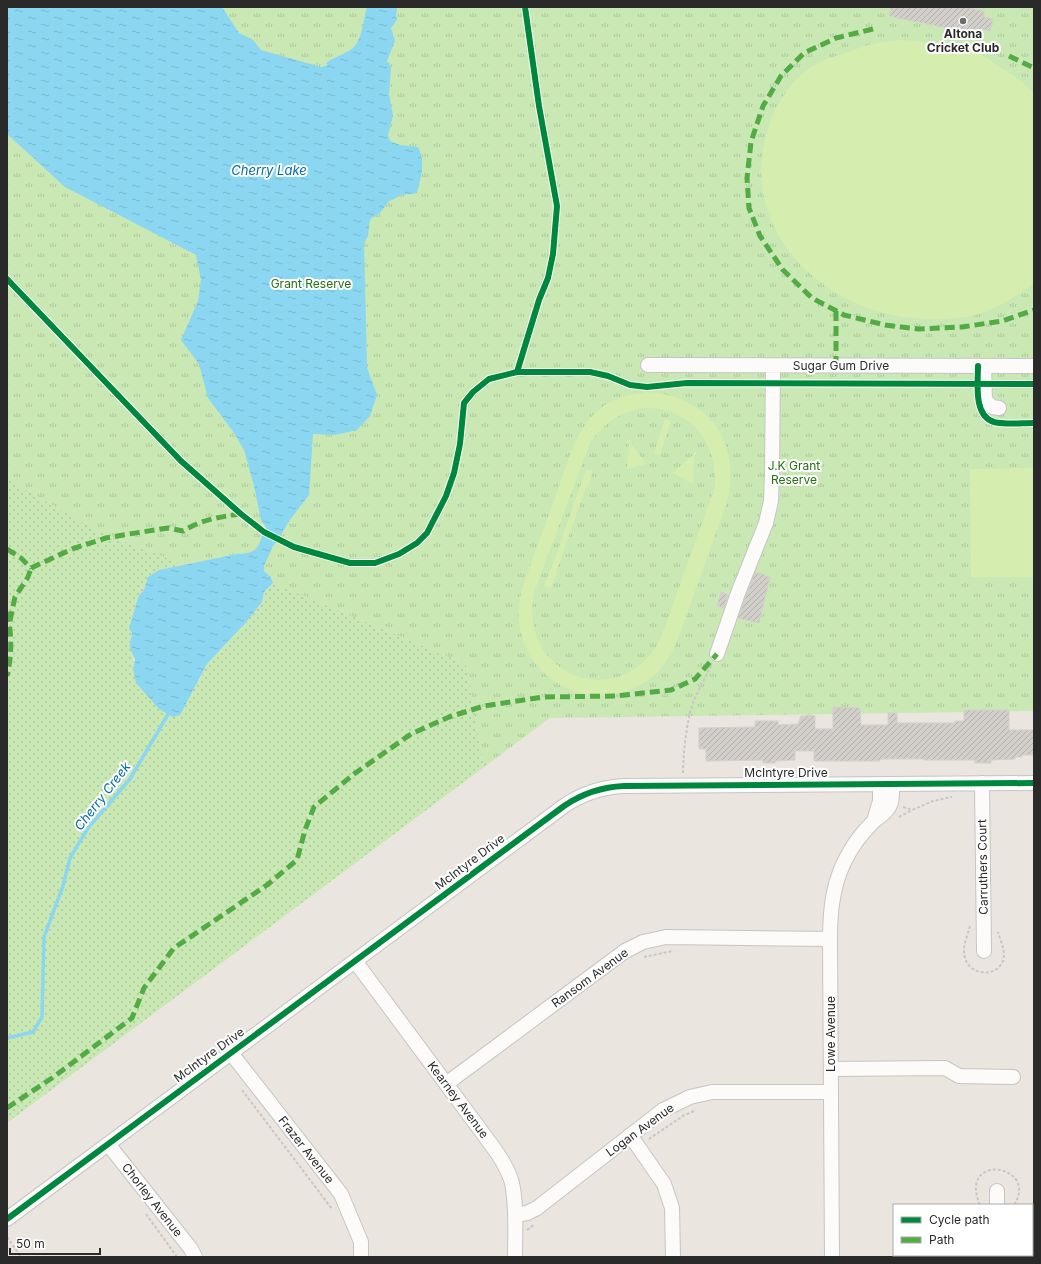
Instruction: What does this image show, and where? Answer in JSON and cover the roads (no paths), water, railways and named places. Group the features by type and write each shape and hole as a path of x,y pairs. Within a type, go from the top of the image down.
{"street":[{"name":"Sugar Gum Drive","path":"648,365 1034,366"},
{"path":"717,654 738,593 766,523 771,501 773,366"},
{"path":"984,366 985,400 992,406 999,408"},
{"name":"Carruthers Court","path":"982,783 984,951"},
{"name":"McIntyre Drive","path":"7,1219 564,806 583,794 613,786 1034,783"},
{"name":"Lowe Avenue","path":"832,1257 830,939 832,904 838,876 849,852 873,822 885,813 891,802 886,784"},
{"name":"Lowe Avenue","path":"873,822 886,784"},
{"name":"Ransom Avenue","path":"446,1084 625,951 643,942 666,937 830,939"},
{"name":"Kearney Avenue","path":"355,961 504,1164 512,1183 515,1215 515,1257"},
{"name":"Frazer Avenue","path":"231,1053 341,1194 361,1242 361,1257"},
{"path":"831,1069 945,1068 959,1076 1013,1077"},
{"name":"Logan Avenue","path":"515,1215 527,1213 537,1208 664,1110 690,1097 712,1092 831,1092"},
{"path":"630,1135 664,1184 672,1208 673,1257"},
{"name":"Chorley Avenue","path":"108,1144 191,1249 195,1257"}],"water":[{"name":"Cherry Lake","path":"7,7 222,7 239,33 253,40 261,50 321,67 328,65 326,63 354,47 361,33 367,7 397,7 397,20 391,28 395,41 387,61 391,67 389,94 393,116 388,135 390,141 400,145 418,147 422,158 422,170 417,193 402,195 389,201 380,213 370,219 368,236 364,243 367,368 377,395 370,416 357,430 335,435 313,434 309,495 289,521 279,539 273,546 264,566 264,571 271,577 273,583 264,592 262,602 248,620 207,664 180,715 173,717 159,709 136,683 133,668 135,660 130,648 132,634 129,628 139,595 144,590 148,577 159,570 255,550 258,547 266,527 261,520 254,486 244,450 234,433 208,398 199,364 181,340 198,301 201,280 196,255 65,187 7,134"}],"waterway":[{"name":"Cherry Creek","path":"7,1038 33,1032 42,1017 44,937 63,886 70,858 88,828 130,779 170,711"}],"place":[{"name":"Altona Cricket Club","path":"963,21"}],"park label":[{"name":"Grant Reserve","path":"311,284"},
{"name":"J.K Grant Reserve","path":"794,473"}]}
